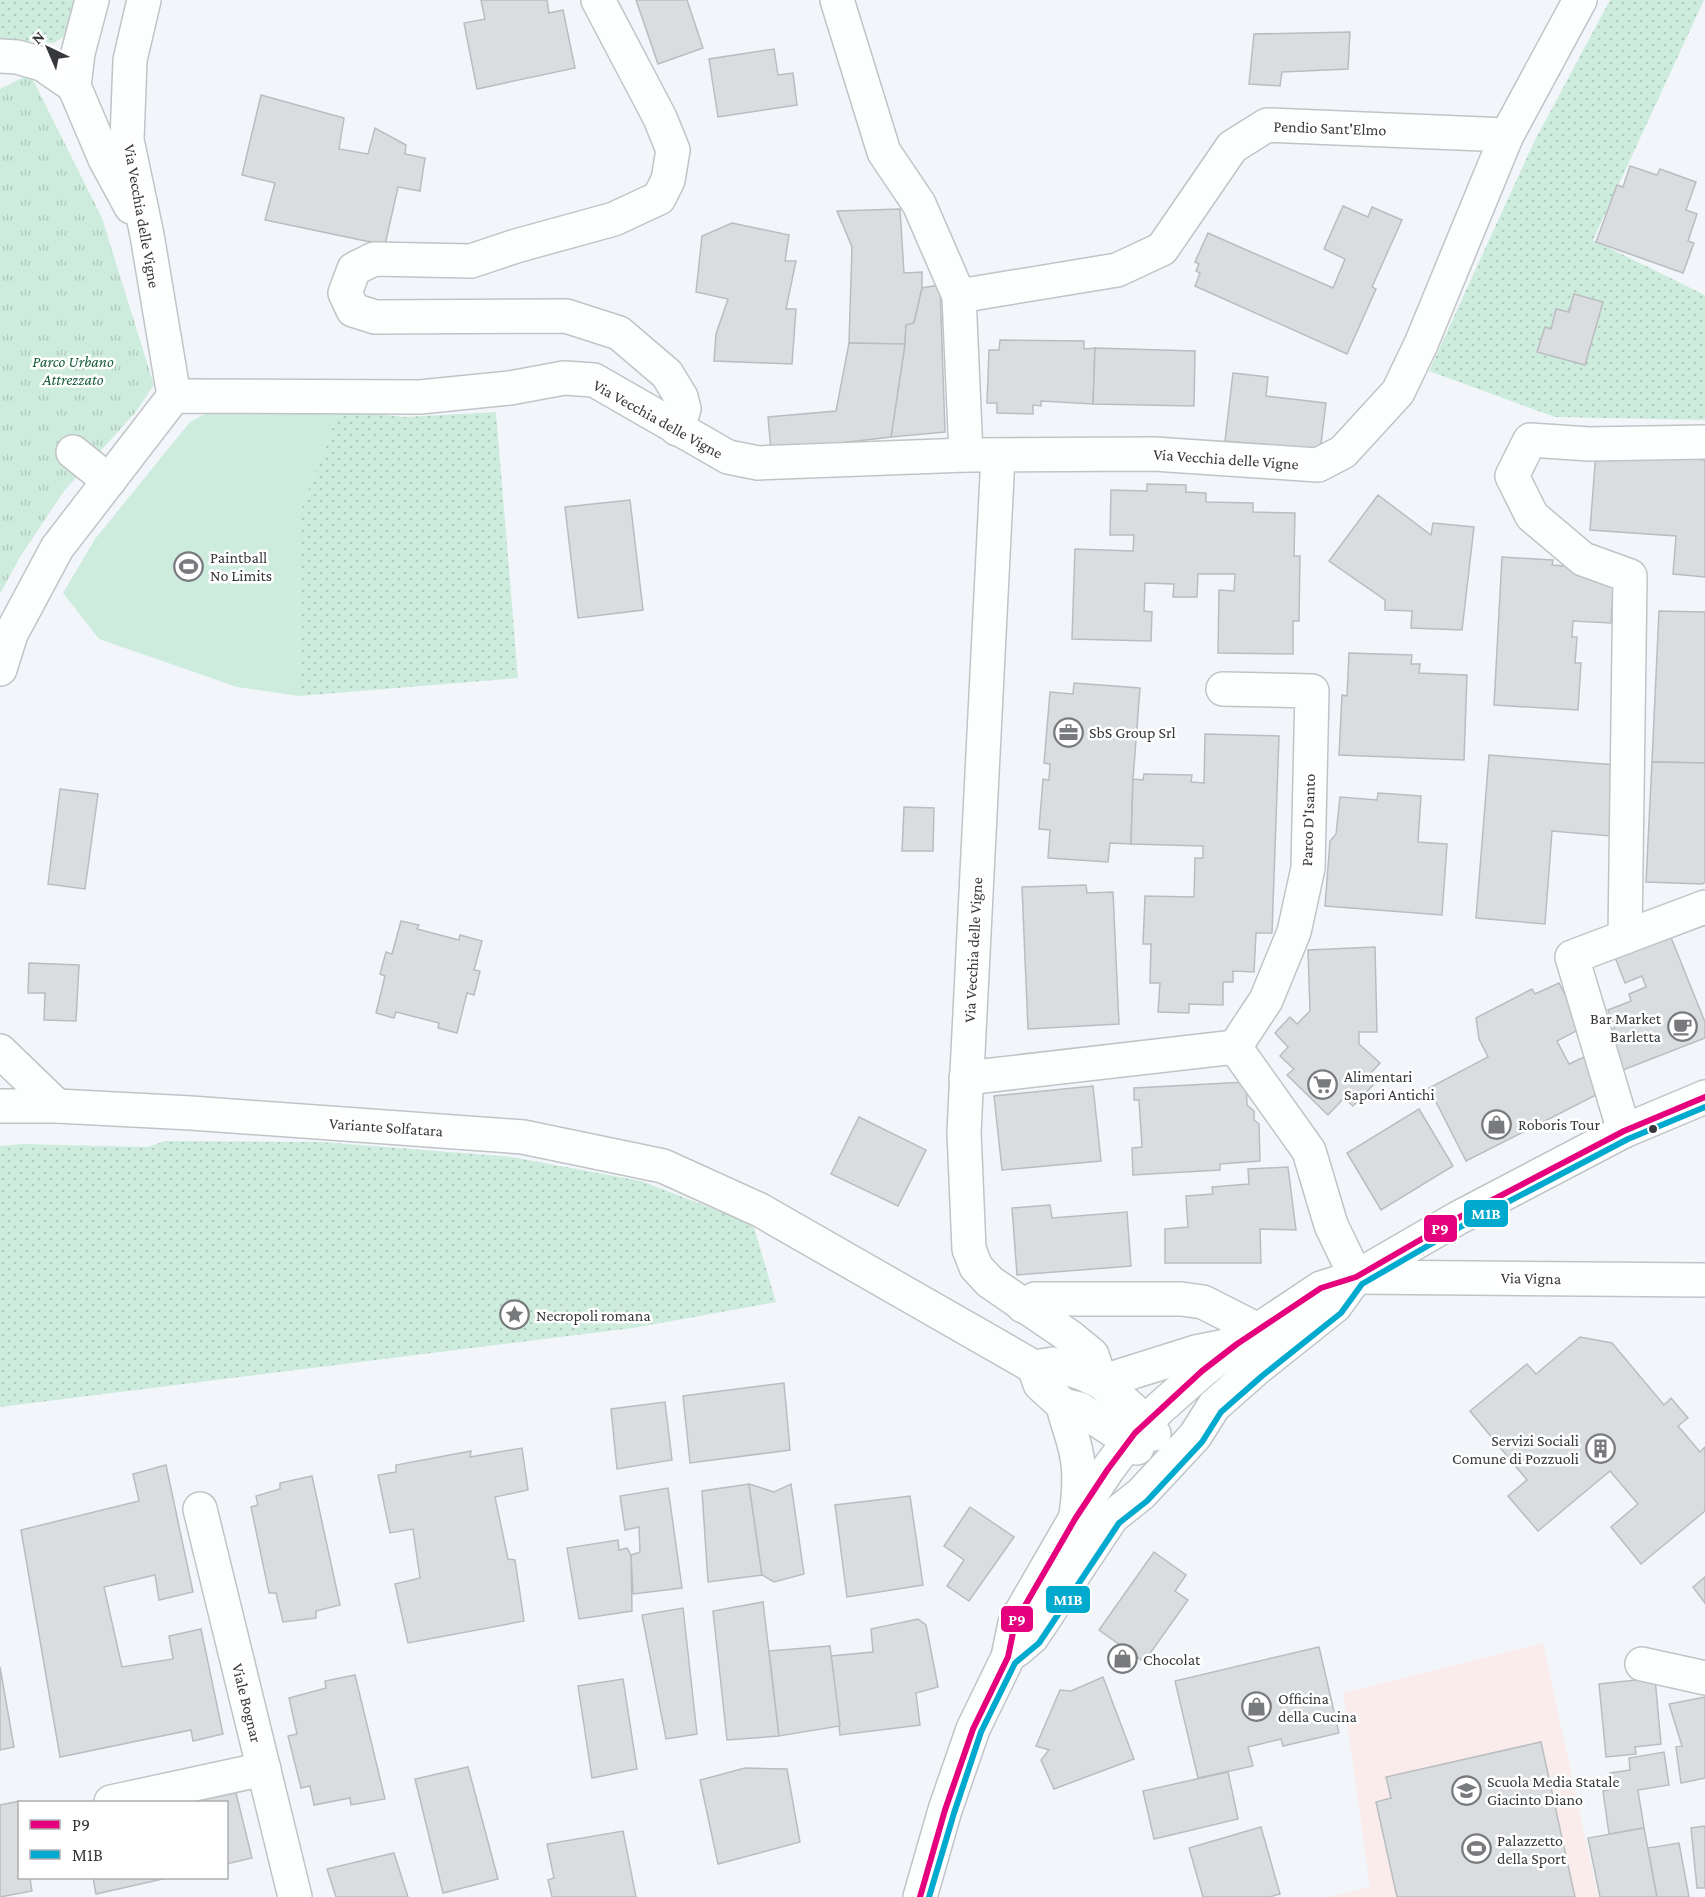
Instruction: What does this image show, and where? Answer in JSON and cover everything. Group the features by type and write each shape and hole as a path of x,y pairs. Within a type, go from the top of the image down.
{"street":[{"path":"92,0 78,53 74,86 105,159 147,234"},
{"name":"Via Vecchia delle Vigne","path":"144,0 130,60 127,140 147,234 174,396 420,397 510,388 564,378 594,380 728,457 758,463 966,455 1154,454 1318,465 1343,452 1398,392 1421,344 1507,135"},
{"path":"598,0 660,118 673,150 668,180 659,198 614,219 471,261 374,259 354,269 345,293 353,310 375,317 566,316 619,333 667,374 681,397 684,409 677,429"},
{"path":"837,0 884,152 919,204 959,296 966,455"},
{"path":"1507,135 1580,0"},
{"path":"0,56 17,57 42,64 74,86"},
{"name":"Pendio Sant'Elmo","path":"959,296 1117,270 1162,249 1232,147 1267,125 1507,135"},
{"path":"0,669 11,634 57,548 174,396"},
{"path":"1625,937 1630,576 1583,559 1532,516 1512,476 1530,440 1589,444 1705,441"},
{"path":"73,452 109,481"},
{"name":"Via Vecchia delle Vigne","path":"998,456 964,1132 969,1249 976,1267 990,1282 1069,1336 1092,1355 1101,1382"},
{"name":"Parco D'Isanto","path":"1223,689 1311,691 1308,868 1294,932 1266,1000 1235,1047"},
{"path":"1624,1131 1572,957 1705,907"},
{"path":"966,1078 1235,1047 1309,1151 1330,1225 1356,1277"},
{"path":"0,1052 57,1106"},
{"path":"920,1897 945,1810 974,1729 1008,1657 1015,1623 1075,1519 1135,1433 1193,1378 1248,1337 1321,1288 1356,1277 1458,1218 1624,1131 1705,1097"},
{"name":"Variante Solfatara","path":"0,1106 57,1106 191,1113 523,1137 663,1166 760,1210 1034,1367"},
{"path":"1008,1657 1032,1637 1112,1517 1129,1484 1137,1452 1135,1433 1132,1409 1101,1382 1053,1364 1034,1367 1040,1384 1063,1405 1080,1409 1114,1431 1135,1433 1156,1434 1179,1426 1214,1406 1335,1306 1356,1277"},
{"name":"Via Vigna","path":"1356,1277 1705,1280"},
{"path":"1023,1306 1035,1299 1181,1299 1203,1302 1248,1337"},
{"path":"1101,1382 1248,1337"},
{"path":"1063,1405 1067,1426 1076,1451 1080,1490 1075,1519"},
{"path":"1112,1517 1141,1494 1195,1436 1214,1406"},
{"name":"Viale Bognar","path":"200,1509 295,1897"},
{"path":"1642,1664 1705,1678"},
{"path":"120,1801 264,1769"}],"shaded area":[{"name":"Scuola Media Statale Giacinto Diano","path":"1543,1643 1598,1897 1329,1897 1370,1887 1343,1693"}],"green space":[{"path":"0,0 77,0 70,33 54,43 0,40"},
{"path":"1610,0 1704,0 1593,240 1705,295 1705,420 1555,417 1429,371 1534,142"},
{"name":"Parco Urbano Attrezzato","path":"30,74 102,218 154,385 135,413 64,491 20,557 0,594 0,89"},
{"path":"339,410 405,417 496,412 518,678 299,696 298,516"},
{"name":"Paintball No Limits","path":"339,410 298,516 299,696 237,687 99,639 63,593 95,539 190,422 205,414"},
{"path":"165,1141 322,1142 512,1157 641,1181 753,1224 776,1302 633,1328 0,1407 0,1146 22,1144 148,1147"}],"building":[{"path":"481,0 547,0 549,13 563,10 575,68 477,89 464,23 485,19"},
{"path":"636,0 687,0 703,48 658,64"},
{"path":"1350,32 1348,69 1282,72 1280,86 1249,84 1254,34"},
{"path":"774,49 778,75 793,73 797,105 718,117 709,59"},
{"path":"261,95 344,118 339,149 368,154 375,128 406,145 405,154 425,158 420,191 398,187 385,245 265,220 275,183 242,175"},
{"path":"1630,166 1657,175 1660,169 1696,182 1686,210 1697,214 1688,241 1694,243 1683,273 1596,242 1617,185 1623,187"},
{"path":"1343,206 1368,217 1372,207 1402,220 1372,287 1376,289 1347,354 1195,286 1200,273 1196,271 1199,264 1195,262 1208,233 1333,288 1345,259 1324,249"},
{"path":"900,209 904,273 922,272 922,288 914,323 906,325 905,344 849,343 852,247 837,211"},
{"path":"732,223 789,235 785,261 796,261 786,309 796,309 792,364 714,361 716,334 728,299 696,292 702,236"},
{"path":"940,285 945,432 891,437 906,325 914,323 922,288"},
{"path":"1574,294 1603,302 1585,365 1537,352 1545,327 1551,329 1556,309 1569,312"},
{"path":"1000,340 1084,341 1084,349 1095,348 1093,404 1041,401 1041,406 1033,405 1033,414 997,413 997,403 987,403 989,350 999,350"},
{"path":"849,343 905,344 891,437 771,451 768,417 836,411"},
{"path":"1095,348 1195,351 1194,406 1093,404"},
{"path":"1233,373 1268,377 1266,396 1326,403 1320,452 1225,441"},
{"path":"1596,452 1705,460 1705,577 1673,574 1676,536 1590,530"},
{"path":"1147,484 1186,485 1186,492 1206,493 1206,502 1253,503 1253,512 1295,513 1294,556 1300,556 1299,621 1293,621 1293,654 1218,653 1219,590 1234,591 1235,574 1198,574 1197,597 1173,597 1174,584 1145,583 1144,611 1152,612 1151,641 1072,639 1075,549 1133,551 1134,535 1110,535 1111,490 1147,491"},
{"path":"1378,495 1431,535 1433,523 1474,527 1462,630 1411,628 1412,611 1385,610 1385,600 1329,561"},
{"path":"630,500 643,610 578,618 565,507"},
{"path":"1502,557 1553,560 1552,565 1578,567 1578,575 1614,577 1611,623 1573,621 1572,637 1577,637 1575,663 1581,663 1578,710 1494,705"},
{"path":"1659,611 1705,612 1705,763 1652,762"},
{"path":"1349,653 1412,655 1411,664 1420,664 1419,673 1467,675 1464,760 1339,755 1342,695 1347,696"},
{"path":"1074,683 1140,688 1131,844 1110,843 1108,862 1048,858 1050,830 1039,829 1043,779 1049,780 1050,764 1044,763 1050,692 1073,694"},
{"path":"1205,734 1279,736 1272,933 1256,933 1254,972 1233,971 1233,982 1223,982 1223,1005 1189,1004 1189,1013 1158,1012 1160,983 1150,983 1151,944 1143,944 1145,896 1194,897 1195,858 1203,858 1203,846 1131,844 1133,779 1143,780 1144,774 1192,775 1191,782 1204,783"},
{"path":"1489,755 1617,765 1611,836 1552,831 1545,924 1476,918"},
{"path":"1652,762 1705,763 1705,882 1702,884 1646,882"},
{"path":"60,789 98,794 85,889 48,884"},
{"path":"1378,793 1421,796 1418,842 1447,844 1442,915 1325,906 1330,841 1336,834 1340,797 1377,800"},
{"path":"904,807 934,808 933,851 902,851"},
{"path":"1086,885 1087,893 1113,892 1119,1024 1028,1029 1022,887"},
{"path":"401,921 419,925 417,929 459,940 460,935 482,941 474,970 480,971 474,995 467,993 457,1033 438,1028 439,1023 396,1012 394,1018 376,1013 385,976 380,974 386,952 392,954"},
{"path":"1668,930 1705,1022 1705,1038 1623,1070 1608,1031 1615,1028 1608,1010 1631,1001 1629,994 1646,987 1642,976 1625,983 1613,952"},
{"path":"1375,947 1377,1032 1359,1032 1359,1044 1380,1063 1368,1076 1375,1083 1353,1106 1344,1098 1328,1115 1287,1075 1294,1069 1280,1056 1288,1047 1275,1033 1290,1017 1297,1024 1310,1011 1308,950"},
{"path":"29,963 79,965 76,1021 44,1020 45,993 28,993"},
{"path":"1559,983 1582,1028 1557,1041 1569,1064 1584,1057 1602,1092 1466,1161 1429,1088 1488,1057 1479,1039 1476,1018 1532,989 1535,994"},
{"path":"1246,1082 1247,1105 1254,1111 1254,1120 1259,1124 1260,1161 1220,1164 1220,1170 1133,1175 1132,1148 1142,1147 1139,1100 1134,1100 1134,1088"},
{"path":"1093,1086 1101,1161 1002,1170 994,1096"},
{"path":"1419,1109 1453,1166 1381,1210 1347,1153"},
{"path":"859,1117 926,1150 898,1206 831,1174"},
{"path":"1288,1167 1296,1230 1260,1229 1261,1263 1165,1263 1165,1229 1188,1227 1186,1196 1213,1194 1212,1187 1249,1184 1248,1169"},
{"path":"1050,1205 1052,1218 1127,1212 1131,1266 1017,1275 1012,1208"},
{"name":"Servizi Sociali Comune di Pozzuoli","path":"1580,1337 1612,1343 1664,1405 1671,1398 1688,1418 1678,1426 1700,1452 1705,1447 1705,1511 1641,1564 1611,1527 1638,1504 1610,1471 1538,1531 1508,1496 1527,1480 1470,1411 1527,1364 1536,1374"},
{"path":"784,1383 790,1450 690,1463 683,1396"},
{"path":"665,1402 672,1460 617,1469 611,1409"},
{"path":"522,1448 528,1490 495,1497 508,1559 515,1560 524,1621 408,1643 395,1584 420,1578 413,1529 390,1533 378,1475 396,1472 396,1465 471,1451 470,1457"},
{"path":"166,1465 193,1592 159,1600 155,1575 104,1587 122,1667 173,1659 169,1636 201,1629 223,1734 193,1741 191,1730 60,1757 21,1530 139,1501 133,1474"},
{"path":"312,1476 340,1605 316,1611 316,1618 283,1622 276,1593 269,1593 251,1507 258,1505 256,1496 280,1489 280,1483"},
{"path":"749,1484 762,1575 708,1582 702,1491"},
{"path":"749,1484 774,1492 791,1484 804,1574 774,1582 762,1575"},
{"path":"668,1488 682,1588 633,1594 631,1555 640,1552 639,1527 625,1530 620,1496"},
{"path":"910,1496 923,1585 847,1597 835,1505"},
{"path":"970,1507 1014,1537 969,1601 947,1586 964,1560 944,1546"},
{"path":"618,1540 619,1550 627,1548 631,1555 632,1611 579,1619 567,1548"},
{"path":"1154,1552 1186,1575 1175,1591 1188,1600 1144,1662 1099,1630"},
{"path":"1705,1577 1705,1603 1693,1587"},
{"path":"763,1602 779,1736 727,1740 713,1611"},
{"path":"683,1608 697,1734 666,1739 642,1615"},
{"path":"918,1619 926,1625 938,1687 916,1693 920,1725 840,1735 831,1656 873,1652 871,1629"},
{"path":"830,1646 840,1726 779,1736 769,1651"},
{"name":"Officina della Cucina","path":"1319,1647 1339,1733 1283,1746 1281,1739 1248,1747 1253,1766 1198,1778 1175,1681"},
{"path":"0,1667 14,1747 0,1750"},
{"path":"355,1675 385,1799 351,1805 350,1798 314,1805 310,1786 301,1788 288,1736 297,1734 289,1698 326,1688 325,1681"},
{"path":"1103,1677 1134,1759 1054,1789 1041,1760 1049,1750 1036,1746 1060,1690 1071,1691"},
{"path":"1655,1678 1661,1744 1635,1747 1636,1754 1606,1757 1599,1684"},
{"path":"623,1679 637,1769 592,1778 578,1686"},
{"path":"1705,1697 1705,1778 1681,1783 1676,1747 1682,1746 1669,1704"},
{"name":"Palazzetto della Sport","path":"1541,1742 1575,1897 1397,1897 1376,1802 1391,1798 1386,1777"},
{"path":"1664,1752 1669,1785 1638,1790 1644,1828 1609,1834 1603,1791 1613,1789 1610,1773 1630,1770 1629,1758"},
{"path":"468,1767 498,1879 443,1893 415,1779"},
{"path":"745,1768 787,1769 800,1842 718,1864 700,1780"},
{"path":"1228,1772 1238,1819 1154,1839 1143,1791"},
{"path":"236,1793 252,1858 228,1864 228,1801 195,1801"},
{"path":"18,1801 18,1879 30,1879 32,1891 0,1897 0,1805"},
{"path":"1705,1826 1705,1888 1697,1888 1691,1828"},
{"path":"1261,1827 1280,1894 1269,1897 1203,1897 1189,1848"},
{"path":"1644,1828 1657,1897 1600,1897 1588,1838"},
{"path":"623,1831 636,1897 552,1897 548,1880 554,1878 547,1844"},
{"path":"1679,1843 1689,1897 1657,1897 1648,1848"},
{"path":"394,1853 408,1897 336,1897 327,1869"},
{"path":"93,1879 163,1879 96,1894"}],"transit line":[{"name":"P9","path":"920,1897 945,1810 973,1729 1008,1657 1015,1623 1075,1519 1135,1433 1202,1371 1237,1344 1321,1288 1356,1277 1458,1218 1624,1131 1705,1097"},
{"name":"M1B","path":"929,1897 981,1732 1015,1663 1039,1643 1119,1523 1147,1501 1202,1442 1221,1412 1341,1313 1362,1284 1462,1226 1628,1139 1705,1107"}],"place":[{"name":"Paintball No Limits","path":"189,566"},
{"name":"SbS Group Srl","path":"1068,732"},
{"name":"Bar Market Barletta","path":"1682,1027"},
{"name":"Alimentari Sapori Antichi","path":"1323,1085"},
{"name":"Roboris Tour","path":"1497,1124"},
{"name":"Necropoli romana","path":"515,1315"},
{"name":"Servizi Sociali Comune di Pozzuoli","path":"1600,1449"},
{"name":"Chocolat","path":"1122,1659"},
{"name":"Officina della Cucina","path":"1257,1707"},
{"name":"Scuola Media Statale Giacinto Diano","path":"1466,1790"},
{"name":"Palazzetto della Sport","path":"1476,1849"}]}
